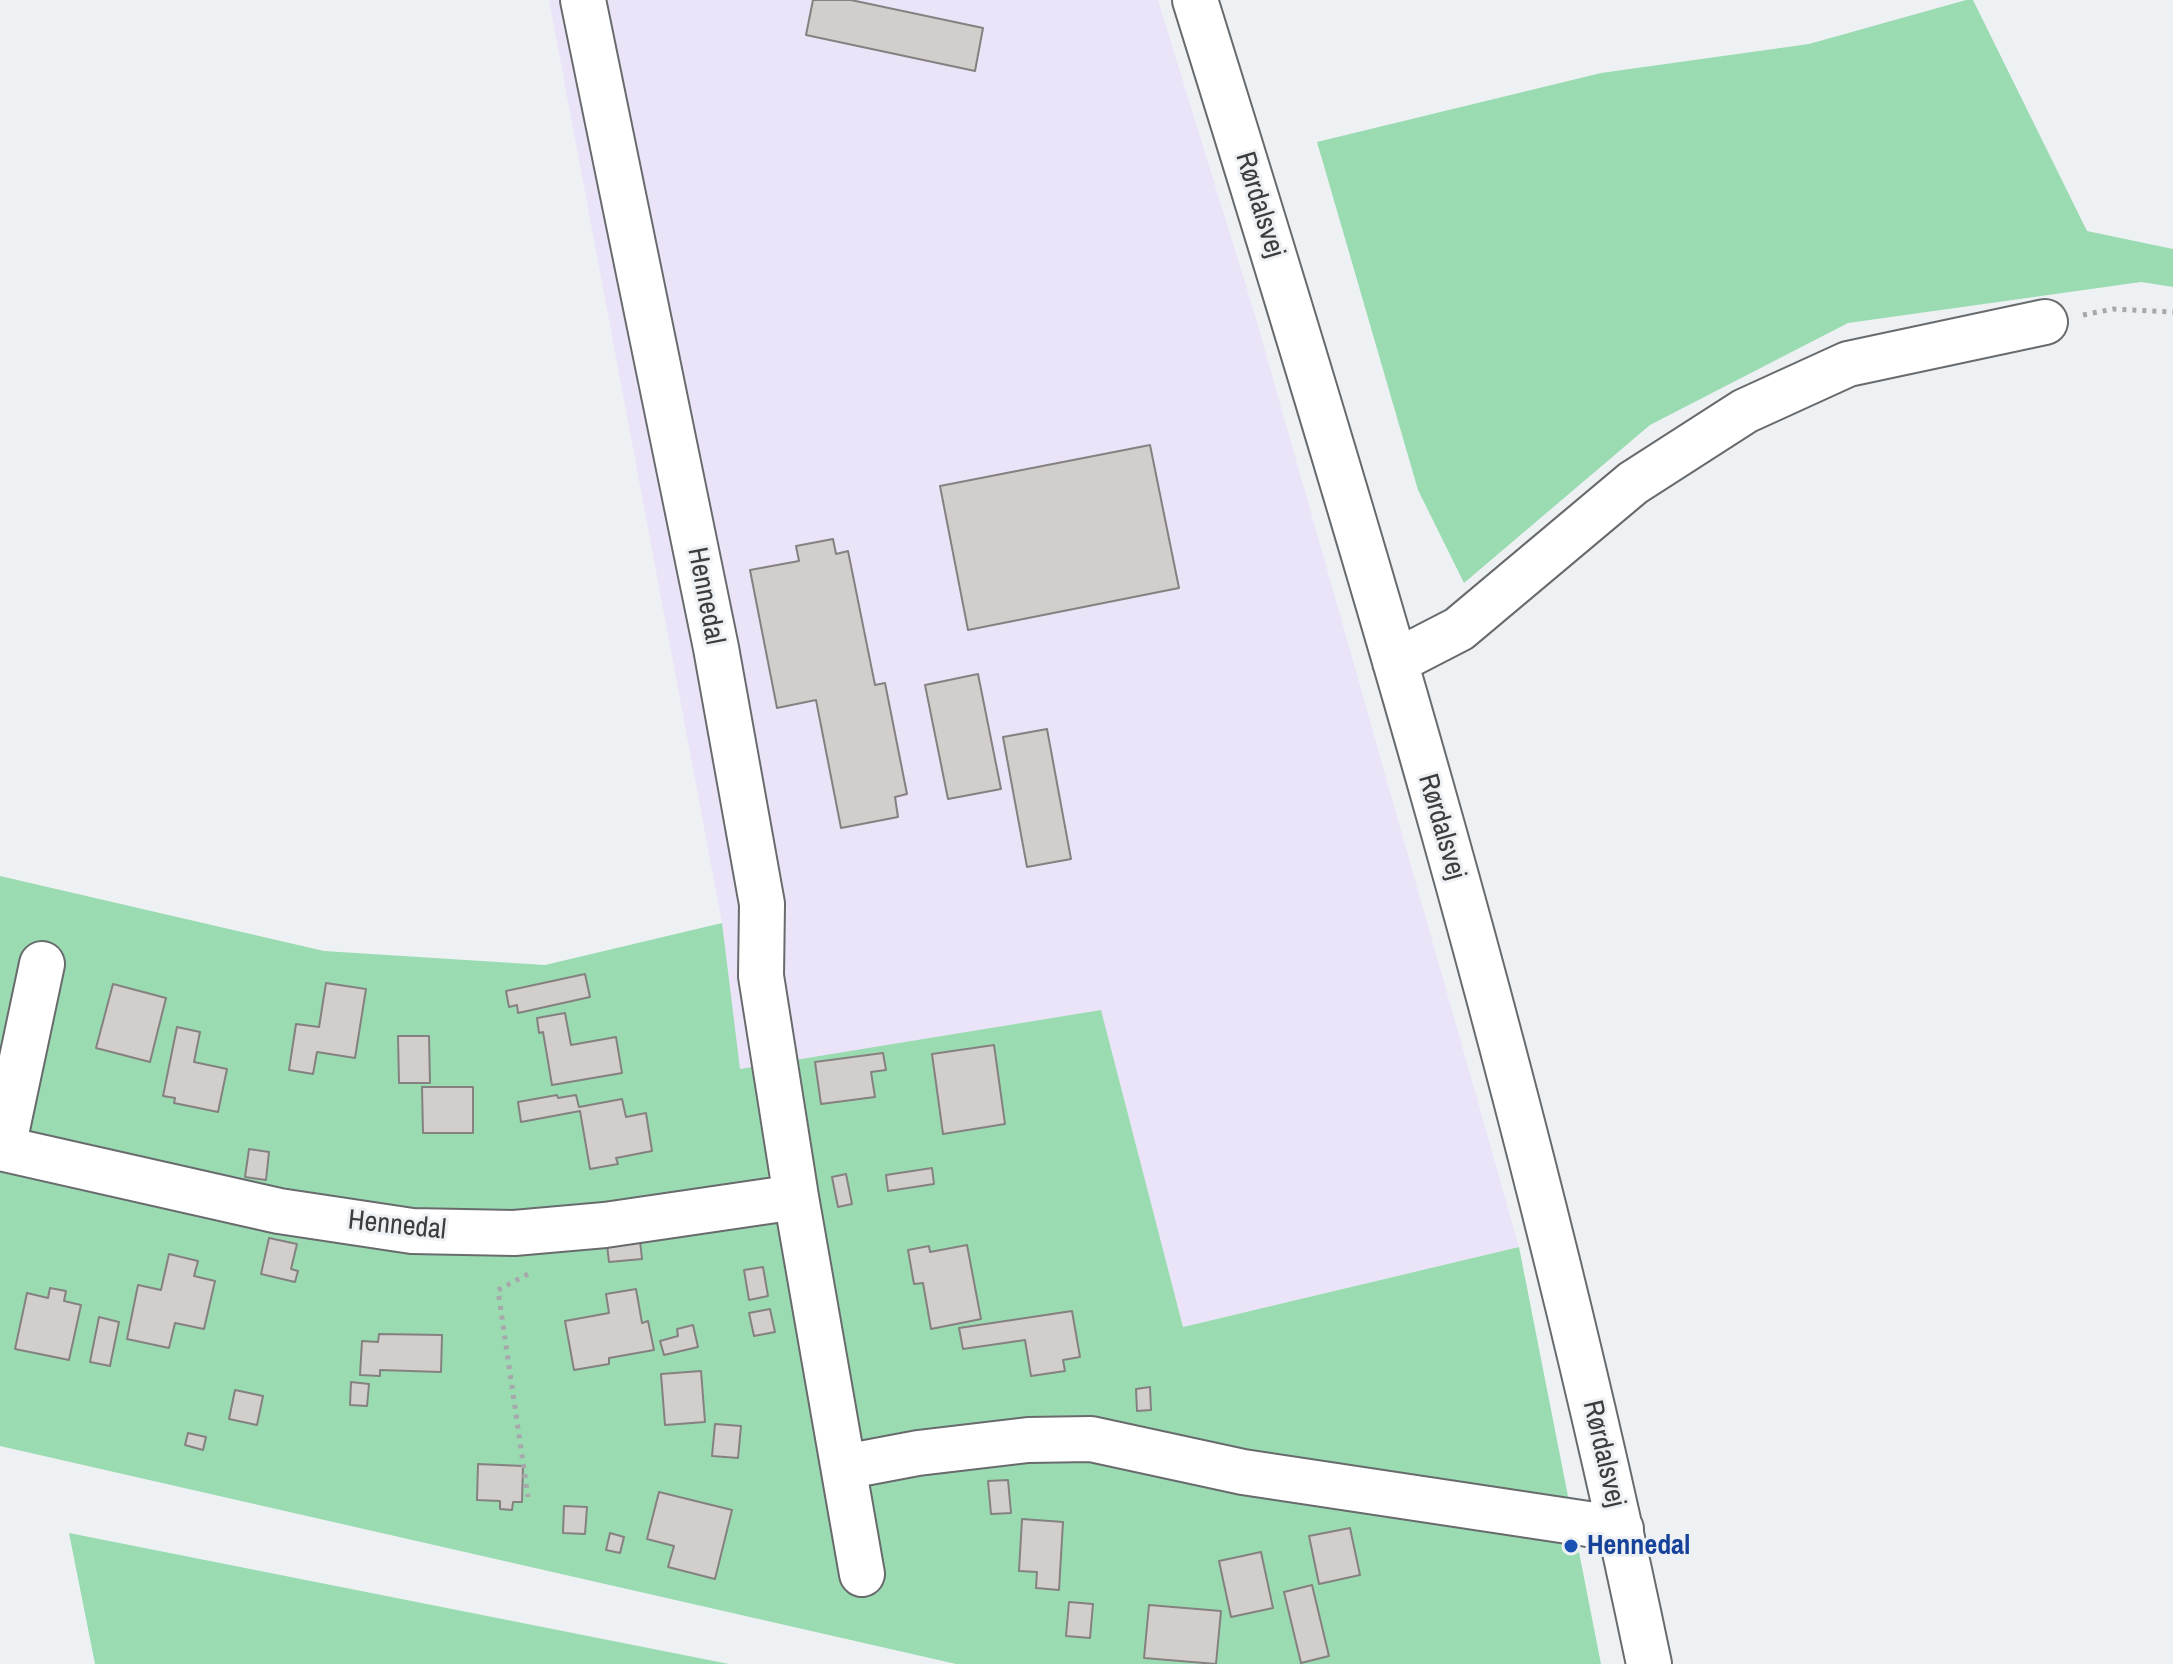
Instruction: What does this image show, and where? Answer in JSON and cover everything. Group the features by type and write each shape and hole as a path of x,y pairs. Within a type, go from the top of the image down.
{"street":[{"name":"Hennedal","path":"583,0 719,663 762,904 761,976 862,1574"},
{"name":"Rørdalsvej","path":"1195,0 1310,370 1488,994 1567,1302 1621,1529 1649,1664"},
{"path":"1395,662 1459,629 1633,483 1745,411 1848,364 2045,322"},
{"name":"Hennedal","path":"42,964 2,1148 279,1211 412,1231 514,1233 591,1226 796,1197"},
{"path":"844,1467 918,1453 1028,1440 1091,1439 1243,1472 1621,1529"}],"path":[{"path":"2045,322 2113,309 2173,312"},
{"path":"528,1497 498,1290 529,1273"}],"shaded area":[{"path":"549,0 1158,0 1255,315 1519,1247 1183,1327 1101,1010 739,1070 722,923"}],"green space":[{"path":"1973,0 2087,231 2173,249 2173,287 2141,282 1848,323 1650,425 1464,583 1418,490 1317,142 1601,73 1809,44"},
{"path":"0,876 324,951 545,965 722,923 740,1069 1101,1010 1183,1327 1519,1247 1601,1664 956,1664 0,1446"},
{"path":"69,1533 729,1664 95,1664"}],"building":[{"path":"813,0 851,0 983,28 975,71 806,35"},
{"path":"1150,445 1179,588 968,630 940,486"},
{"path":"833,539 836,554 848,551 875,685 885,683 907,794 895,797 898,817 841,828 816,700 777,708 750,570 799,561 796,546"},
{"path":"978,674 1001,789 948,799 925,685"},
{"path":"1047,729 1071,859 1027,867 1003,737"},
{"path":"585,974 590,997 518,1013 517,1005 509,1007 506,991"},
{"path":"326,983 366,989 355,1058 317,1052 313,1074 289,1070 296,1024 319,1027"},
{"path":"113,984 166,998 150,1062 96,1048"},
{"path":"565,1013 571,1045 616,1037 622,1073 552,1085 543,1032 539,1033 537,1018"},
{"path":"177,1027 200,1032 194,1062 227,1069 218,1112 174,1103 175,1098 163,1096"},
{"path":"398,1036 429,1036 430,1083 399,1083"},
{"path":"994,1045 1005,1124 943,1134 932,1054"},
{"path":"883,1053 886,1070 871,1072 875,1097 821,1104 815,1062"},
{"path":"422,1087 473,1087 473,1133 423,1133"},
{"path":"557,1095 558,1098 576,1095 579,1107 622,1099 626,1117 646,1113 652,1151 616,1158 618,1164 590,1169 580,1111 521,1122 518,1102"},
{"path":"249,1149 269,1152 266,1180 245,1177"},
{"path":"932,1168 934,1184 888,1191 886,1175"},
{"path":"846,1174 852,1204 838,1207 832,1177"},
{"path":"269,1238 297,1244 291,1269 298,1271 295,1282 261,1274"},
{"path":"640,1241 642,1259 609,1262 607,1245"},
{"path":"967,1245 981,1319 931,1329 923,1283 914,1284 908,1250 929,1246 930,1252"},
{"path":"169,1254 198,1261 194,1276 215,1281 204,1329 175,1323 169,1348 127,1339 138,1285 161,1290"},
{"path":"763,1267 768,1296 749,1300 744,1270"},
{"path":"50,1288 66,1291 64,1301 81,1305 69,1360 15,1349 27,1293 48,1298"},
{"path":"636,1289 642,1323 648,1321 654,1350 609,1358 609,1364 574,1370 565,1321 609,1313 606,1294"},
{"path":"770,1309 775,1332 754,1336 749,1313"},
{"path":"1072,1311 1080,1357 1063,1360 1065,1371 1031,1376 1025,1340 963,1349 959,1328"},
{"path":"99,1317 119,1322 110,1366 90,1362"},
{"path":"693,1325 698,1347 664,1355 660,1341 678,1336 677,1329"},
{"path":"379,1334 442,1335 441,1372 380,1370 380,1376 360,1375 362,1341 378,1342"},
{"path":"701,1371 705,1422 665,1425 661,1374"},
{"path":"351,1382 369,1384 367,1406 350,1405"},
{"path":"1150,1387 1151,1410 1137,1411 1136,1389"},
{"path":"235,1390 263,1396 257,1425 229,1419"},
{"path":"715,1424 741,1426 738,1458 712,1456"},
{"path":"188,1433 206,1437 203,1450 185,1445"},
{"path":"478,1464 523,1466 522,1502 513,1502 512,1510 500,1509 500,1501 477,1500"},
{"path":"1008,1480 1011,1513 991,1514 988,1481"},
{"path":"659,1492 732,1510 715,1579 668,1567 674,1546 647,1539"},
{"path":"564,1506 587,1507 585,1534 563,1533"},
{"path":"1022,1519 1063,1522 1059,1590 1036,1588 1037,1572 1019,1571"},
{"path":"1350,1528 1360,1575 1319,1584 1309,1536"},
{"path":"610,1533 624,1537 620,1553 606,1550"},
{"path":"1261,1552 1273,1608 1231,1617 1219,1561"},
{"path":"1312,1585 1329,1656 1301,1663 1284,1592"},
{"path":"1069,1602 1093,1604 1090,1638 1066,1636"},
{"path":"1149,1605 1221,1611 1216,1664 1144,1658"}],"place":[{"name":"Hennedal","path":"1571,1546"}]}
